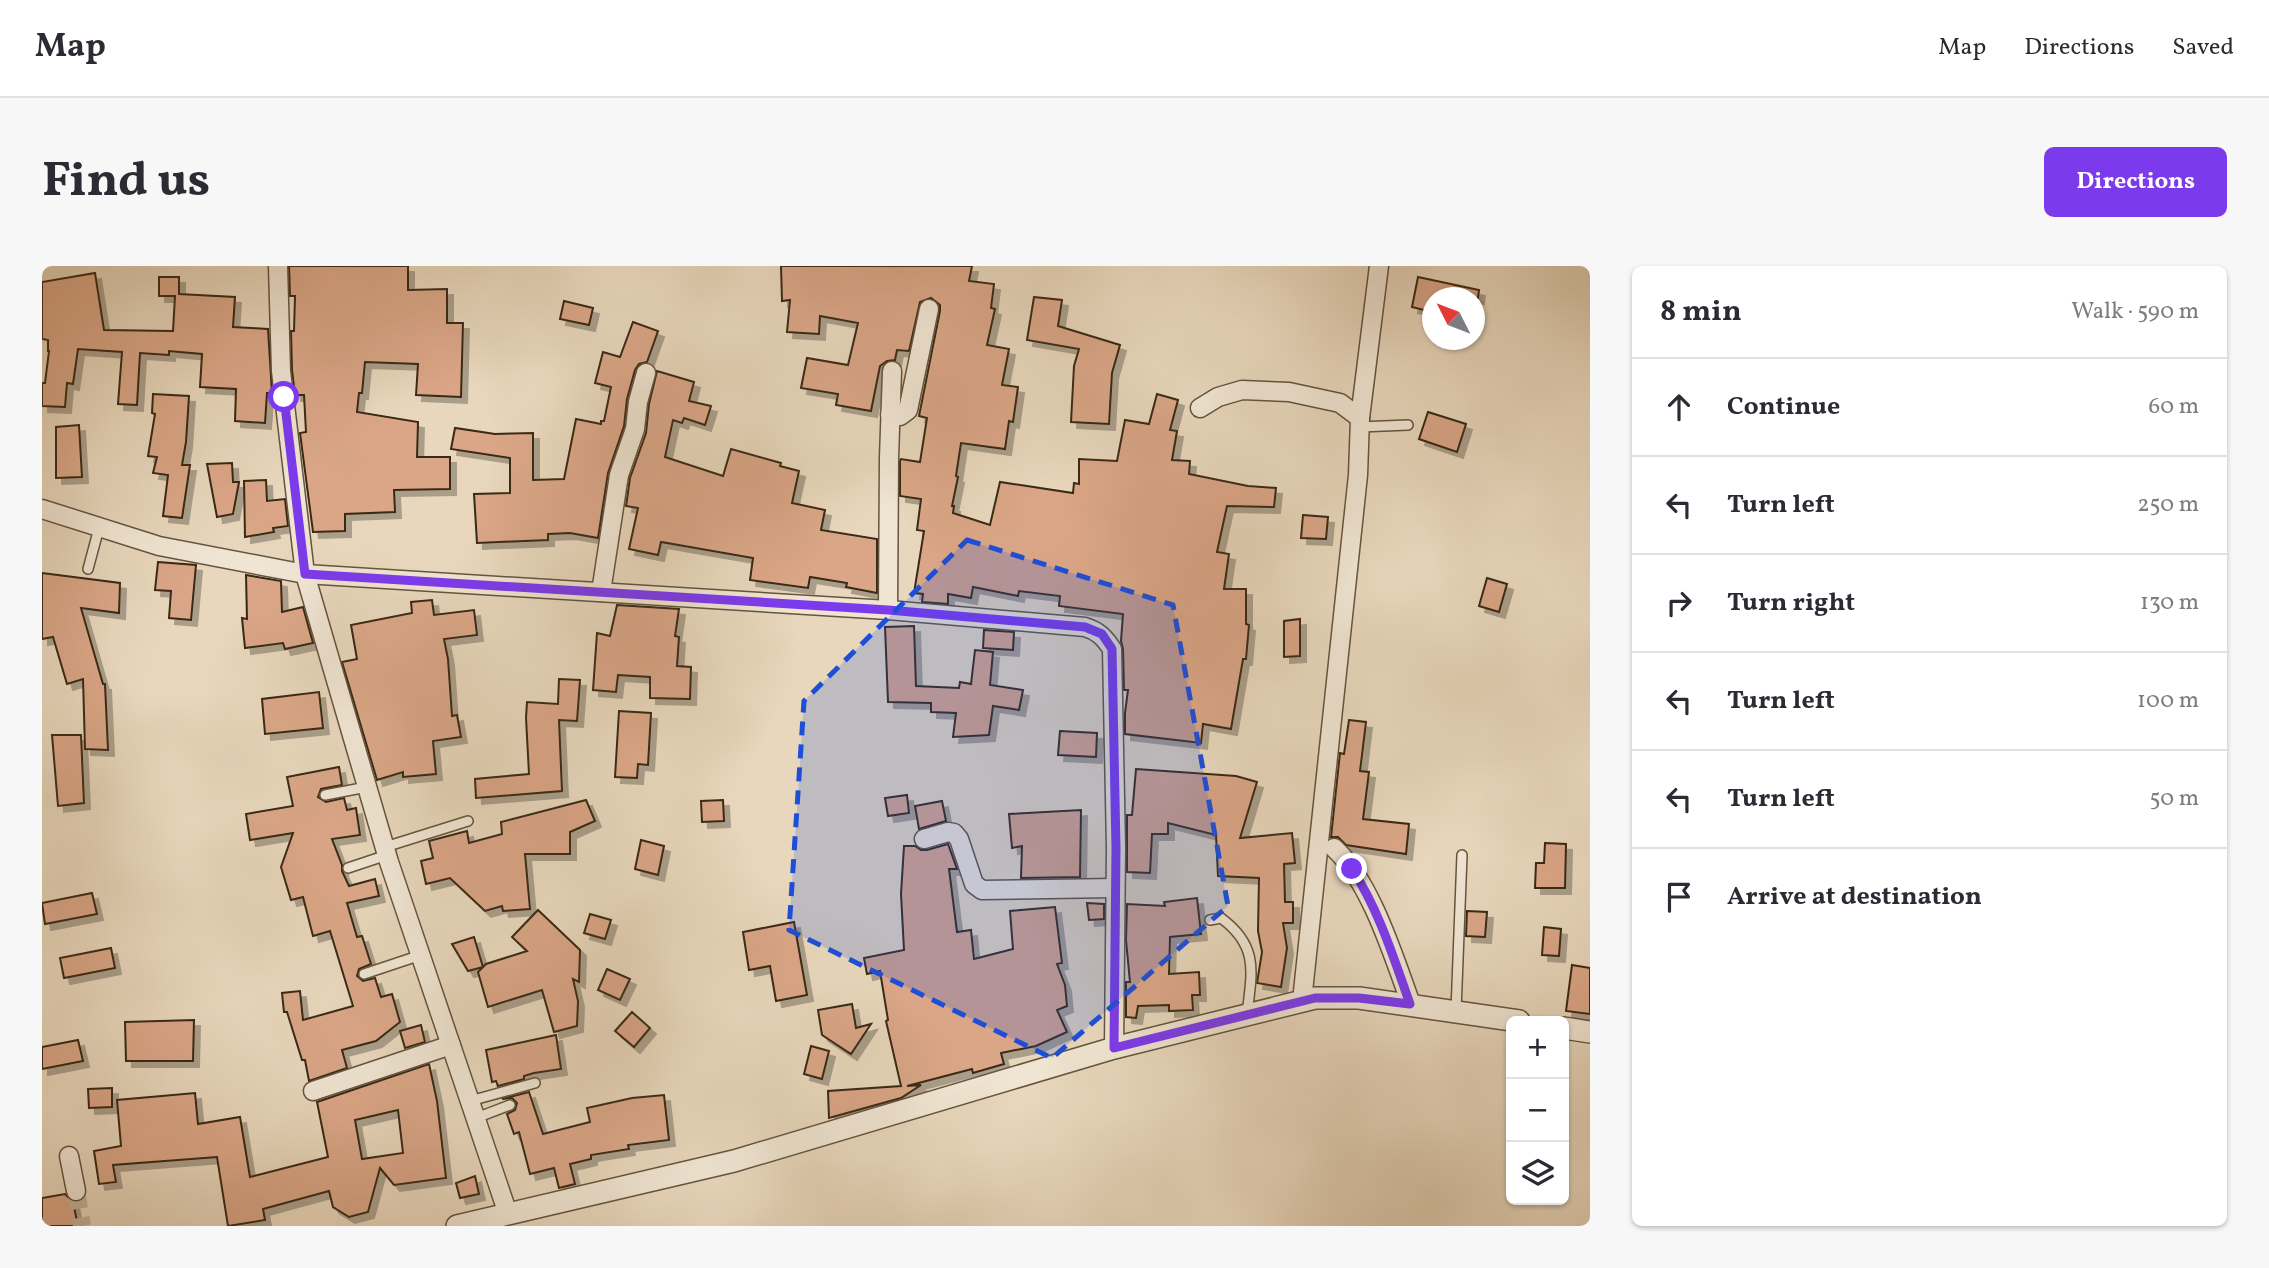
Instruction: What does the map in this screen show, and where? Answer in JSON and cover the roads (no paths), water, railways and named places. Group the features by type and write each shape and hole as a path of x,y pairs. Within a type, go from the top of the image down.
{"street":[{"path":"278,266 281,371 305,574 386,851 508,1214"},
{"path":"1302,1001 1358,475 1360,422 1379,266"},
{"path":"890,414 900,416 908,410 929,309"},
{"path":"888,610 892,371"},
{"path":"601,592 619,475 635,429 638,402 646,373"},
{"path":"1200,408 1218,397 1242,390 1289,392 1340,403 1360,422"},
{"path":"42,509 159,546 305,574 888,610 1085,627 1102,634 1112,649 1114,1048"},
{"path":"924,839 948,832 954,833 959,839 974,884 982,890 1115,888"},
{"path":"1334,848 1361,883 1391,950 1410,1004"},
{"path":"457,1226 734,1161 1114,1048 1302,1001 1329,997 1359,998 1506,1019"},
{"path":"1569,1029 1590,1032"},
{"path":"313,1091 451,1045"},
{"path":"69,1156 76,1191"}],"lane":[{"path":"1360,422 1408,425"},
{"path":"88,569 99,528"},
{"path":"325,795 367,787"},
{"path":"348,868 468,821"},
{"path":"1456,1011 1462,855"},
{"path":"1210,920 1221,918 1247,944 1252,974 1247,1015"},
{"path":"364,974 421,955"},
{"path":"473,1110 535,1083"},
{"path":"473,1110 510,1105"}],"tunnel":[{"path":"76,1191 82,1226"}]}
